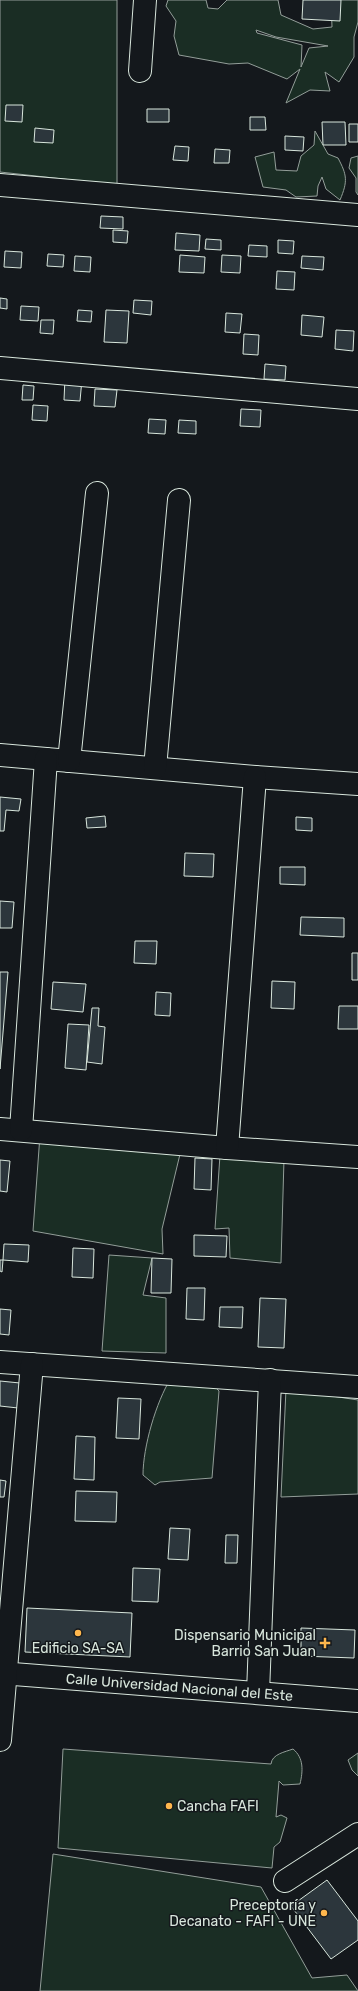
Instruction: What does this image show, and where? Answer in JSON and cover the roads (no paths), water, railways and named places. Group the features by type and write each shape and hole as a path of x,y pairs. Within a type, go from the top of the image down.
{"street":[{"path":"140,71 145,0"},
{"path":"0,184 358,215"},
{"path":"0,368 358,399"},
{"path":"70,761 97,494"},
{"path":"155,768 178,500"},
{"path":"0,755 255,777 358,784"},
{"path":"21,1130 46,759"},
{"path":"227,1148 255,777"},
{"path":"0,1129 227,1148 358,1157"},
{"path":"0,1362 358,1387"},
{"path":"0,1740 2,1673 32,1364"},
{"path":"258,1693 270,1380"},
{"name":"Calle Universidad Nacional del Este","path":"2,1673 358,1701"},
{"path":"285,1881 358,1834"}],"place":[{"name":"Edificio SA-SA","path":"78,1633"},
{"name":"Dispensario Municipal Barrio San Juan","path":"325,1643"},
{"name":"Cancha FAFI","path":"169,1806"},
{"name":"Preceptoría y Decanato - FAFI - UNE","path":"324,1913"}]}
